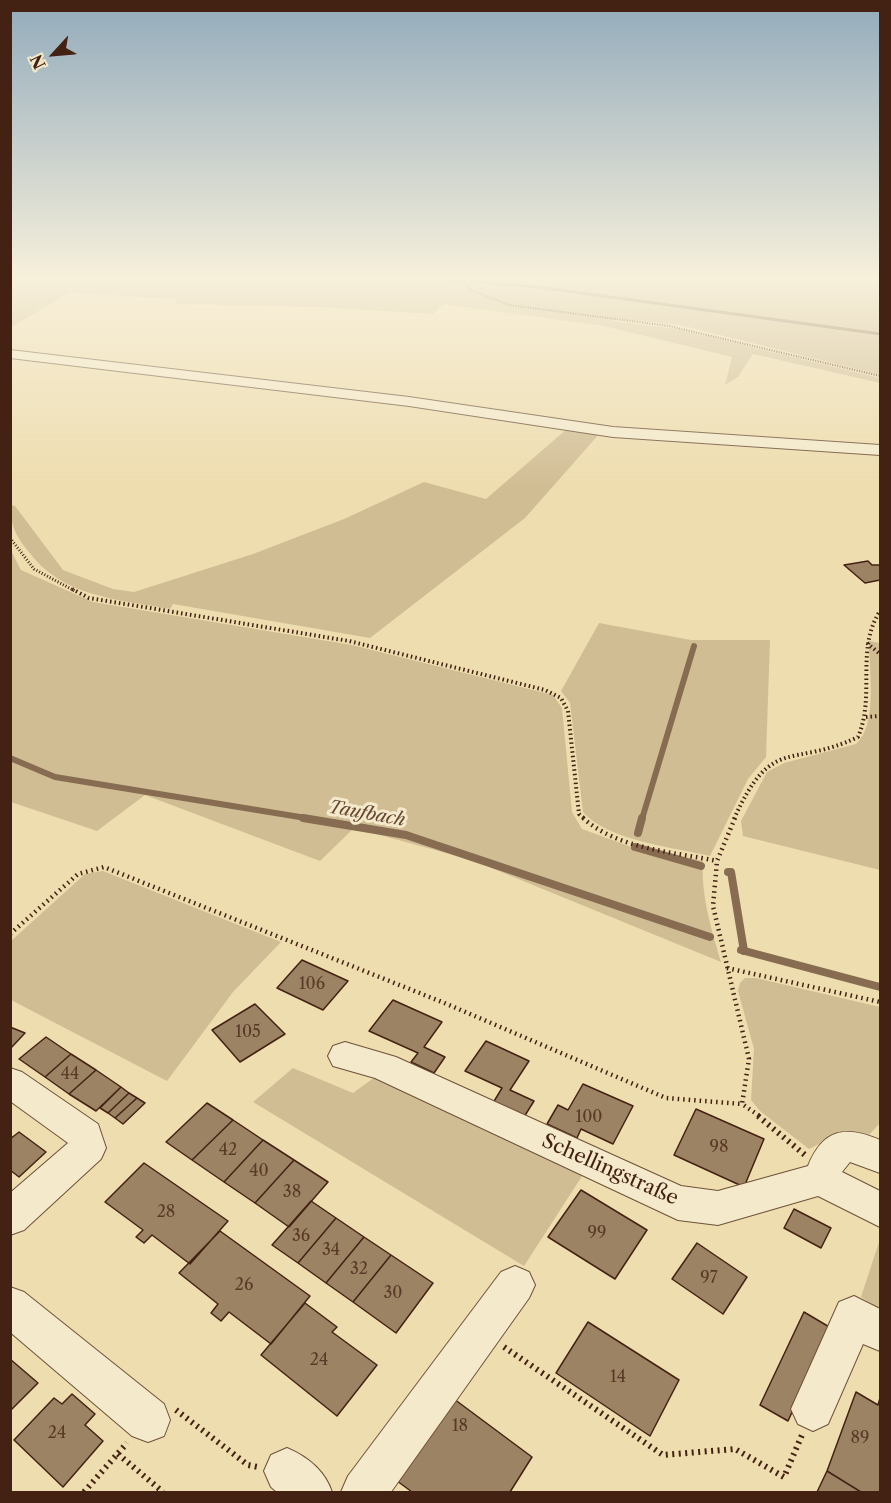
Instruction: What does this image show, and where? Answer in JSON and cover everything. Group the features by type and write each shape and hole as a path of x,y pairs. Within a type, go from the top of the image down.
{"street":[{"path":"10,354 92,367 466,409 602,431 685,438 802,442 880,450"},
{"name":"Schellingstraße","path":"345,1056 384,1067 678,1203 718,1208 821,1179"},
{"path":"10,1082 86,1135 88,1148 10,1218"},
{"path":"880,1157 860,1148 844,1146 830,1156 821,1179 880,1210"},
{"path":"364,1492 515,1285"},
{"path":"10,1306 148,1420"},
{"path":"813,1409 854,1316 880,1331"}],"path":[{"path":"762,348 880,376"},
{"path":"10,538 34,569 89,598 349,641 545,690 561,698 568,711 579,814 587,824 624,839 717,861"},
{"path":"742,1104 749,1059 713,906 717,861 759,772 774,761 851,741 858,737 866,717 866,642 872,621 880,611"},
{"path":"866,642 880,654"},
{"path":"866,717 880,717"},
{"path":"10,934 78,874 104,867 442,1002 666,1098 742,1104 769,1123 804,1153 821,1179"},
{"path":"728,968 880,1002"},
{"path":"481,1332 663,1455 735,1449 784,1477 813,1409"},
{"path":"84,1492 163,1400 248,1465 298,1482"},
{"path":"118,1454 163,1492"}],"shaded area":[{"path":"695,348 756,348 880,378 880,383 753,354 738,377 725,385 732,357"},
{"path":"773,348 880,348 880,375"},
{"path":"568,428 600,433 525,518 370,638 173,604 170,609 92,594 57,578 42,566 20,540 11,518 10,505 15,506 63,570 113,589 134,592 253,554 344,519 424,482 486,499"},
{"path":"10,549 21,570 93,602 352,645 553,695 562,708 572,812 582,829 645,852 671,854 703,861 705,899 721,962 472,860 354,828 320,861 145,795 97,831 11,802"},
{"path":"599,623 691,640 770,640 766,757 748,779 710,856 624,836 594,822 583,812 570,703 561,691"},
{"path":"869,641 880,643 880,870 743,836 741,821 767,772 784,763 856,744 863,735 870,710 871,696"},
{"path":"103,871 281,942 233,992 167,1081 11,1000 11,941 85,874"},
{"path":"745,978 756,978 880,1007 880,1123 869,1135 837,1135 809,1149 760,1111 751,1100 754,1049 738,991 740,983"},
{"path":"293,1068 353,1093 382,1072 586,1170 524,1266 253,1102"},
{"path":"880,1239 880,1309 861,1297"}],"building":[{"path":"868,561 872,565 880,565 880,580 865,583 844,565"},
{"path":"302,960 348,981 323,1010 277,988"},
{"path":"393,1000 442,1022 424,1047 445,1057 434,1073 411,1062 418,1053 369,1031"},
{"path":"255,1004 285,1034 240,1062 212,1030"},
{"path":"10,1027 25,1033 10,1049"},
{"path":"46,1037 71,1054 45,1077 19,1059"},
{"path":"486,1041 529,1061 510,1090 534,1101 524,1117 493,1103 502,1088 465,1071"},
{"path":"71,1054 96,1070 69,1094 45,1077"},
{"path":"96,1070 121,1087 96,1111 69,1094"},
{"path":"583,1084 633,1106 613,1144 581,1129 577,1138 547,1124 558,1105 568,1110"},
{"path":"121,1087 129,1093 108,1113 100,1108"},
{"path":"129,1093 137,1098 115,1118 108,1113"},
{"path":"137,1098 145,1103 123,1124 115,1118"},
{"path":"207,1103 233,1120 192,1160 166,1142"},
{"path":"696,1109 764,1139 744,1187 674,1155"},
{"path":"233,1120 263,1140 224,1182 192,1160"},
{"path":"19,1132 46,1152 19,1177 10,1170 10,1139"},
{"path":"263,1140 294,1160 255,1203 224,1182"},
{"path":"294,1160 328,1182 289,1227 255,1203"},
{"path":"144,1163 228,1221 190,1264 152,1235 144,1243 136,1237 143,1230 105,1202"},
{"path":"581,1190 647,1230 615,1279 548,1237"},
{"path":"311,1201 336,1218 298,1263 272,1245"},
{"path":"794,1209 831,1228 821,1248 784,1228"},
{"path":"336,1218 364,1237 326,1283 298,1263"},
{"path":"220,1231 310,1296 271,1344 229,1312 221,1321 211,1313 218,1304 179,1273"},
{"path":"364,1237 391,1255 353,1302 326,1283"},
{"path":"697,1243 747,1277 723,1314 672,1279"},
{"path":"391,1255 433,1283 396,1333 353,1302"},
{"path":"305,1303 337,1327 332,1332 377,1365 337,1416 261,1355"},
{"path":"804,1312 831,1328 788,1421 760,1405"},
{"path":"588,1322 679,1380 650,1436 556,1373"},
{"path":"10,1359 38,1383 10,1411"},
{"path":"856,1392 878,1405 880,1398 880,1492 861,1492 827,1471"},
{"path":"72,1394 95,1414 85,1425 103,1441 63,1487 14,1440 54,1398 62,1404"},
{"path":"450,1396 532,1457 510,1492 412,1492 393,1478"},
{"path":"827,1471 861,1492 817,1492"}],"waterway":[{"path":"642,819 694,646"},
{"name":"Taufbach","path":"10,758 55,777 312,819"},
{"name":"Taufbach","path":"303,818 406,835 710,937"},
{"path":"638,833 642,818"},
{"path":"635,847 701,866"},
{"path":"728,872 731,872 744,951"},
{"name":"Taufbach","path":"744,951 880,987"}]}
